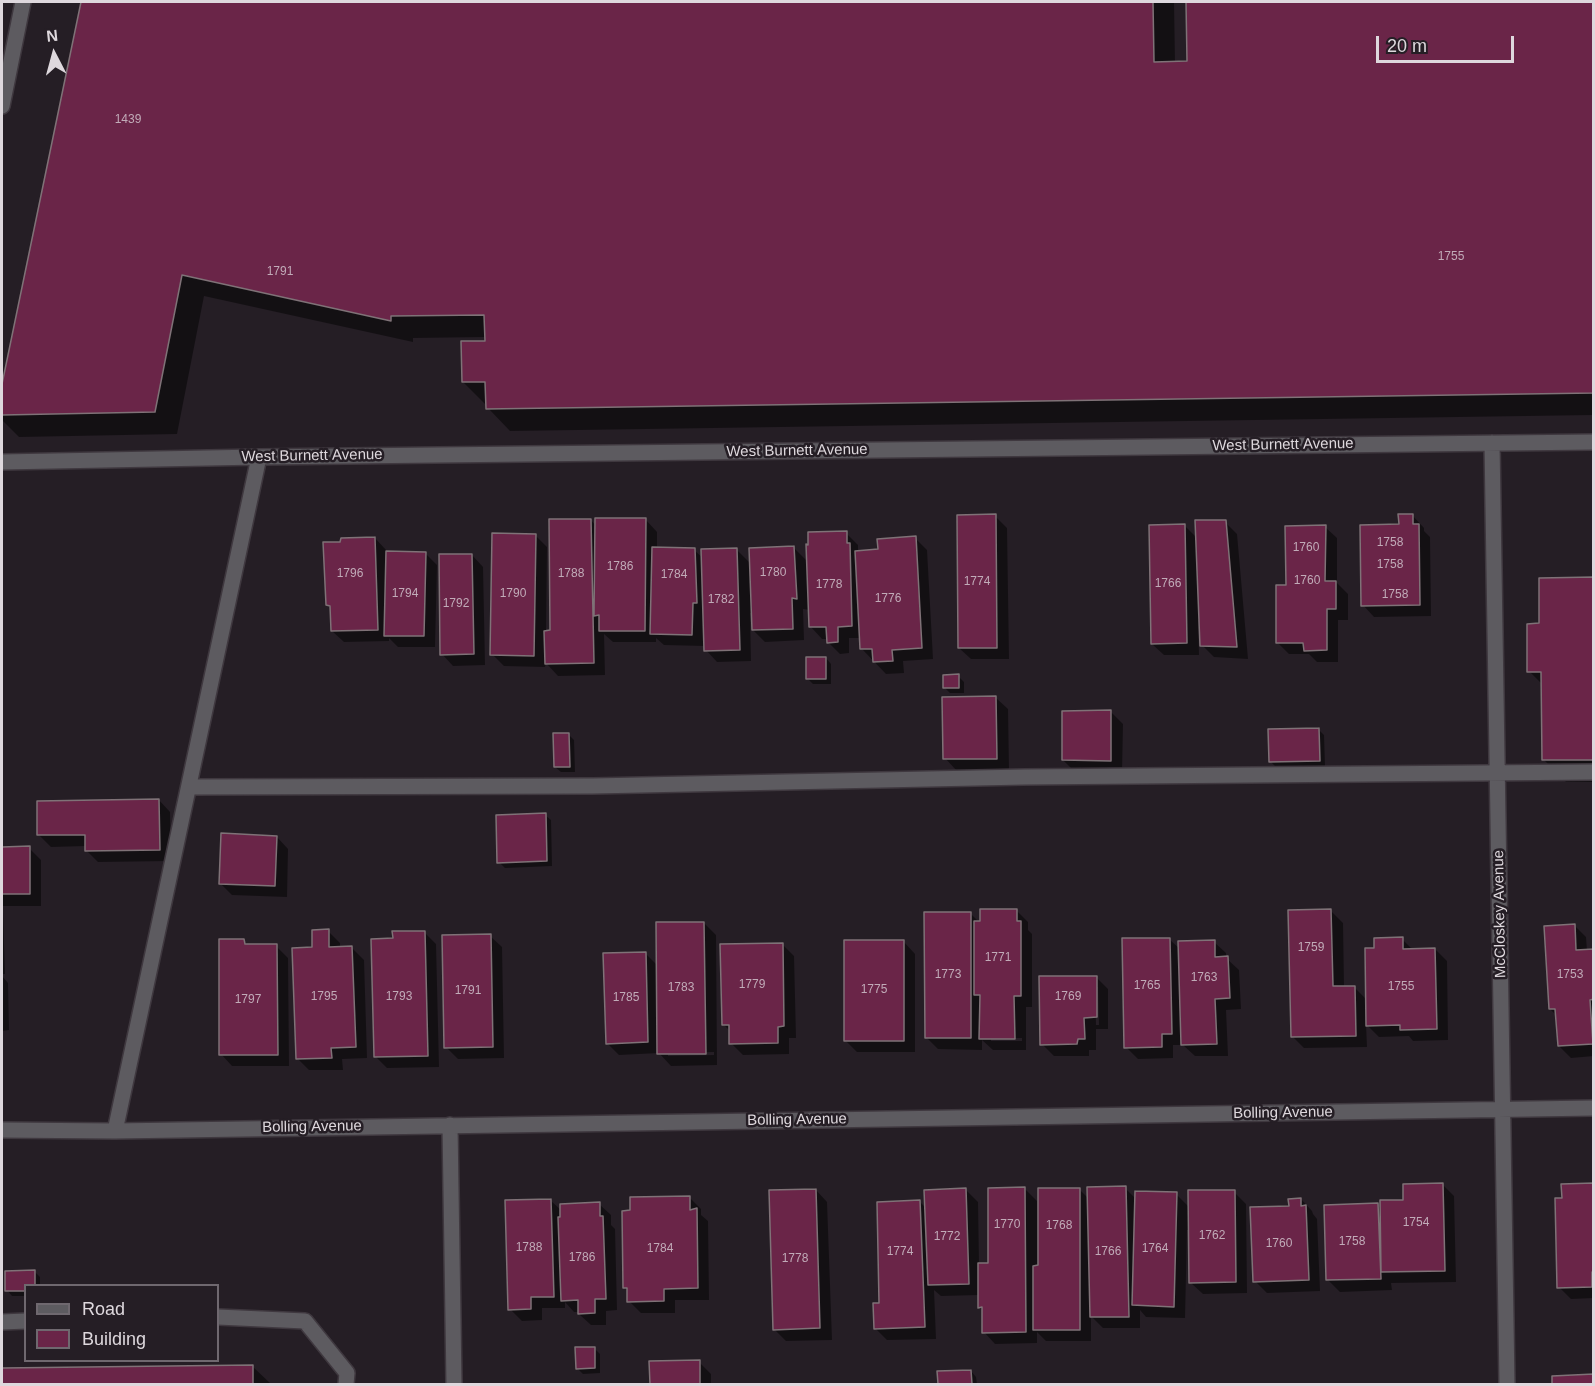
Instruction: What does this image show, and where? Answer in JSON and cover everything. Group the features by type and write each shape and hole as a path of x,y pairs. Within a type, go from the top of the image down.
{"street":[{"path":"2,105 5,68 23,2"},
{"name":"West Burnett Avenue","path":"2,462 1593,442"},
{"name":"McCloskey Avenue","path":"1492,443 1507,1384"},
{"path":"115,1131 259,457"},
{"path":"189,787 593,786 1024,777 1593,772"},
{"name":"Bolling Avenue","path":"2,1130 115,1131 1593,1108"},
{"path":"450,1125 454,1384"},
{"path":"219,1317 305,1321 347,1373 346,1384"},
{"path":"2,1322 24,1321"}],"building":[{"path":"81,2 1153,2 1154,62 1187,61 1186,2 1594,2 1594,393 486,409 485,382 462,382 461,341 485,341 484,315 391,316 391,321 182,275 155,412 2,415 2,384"},
{"path":"996,514 997,648 958,648 957,515"},
{"path":"1398,514 1413,514 1413,524 1419,524 1420,605 1361,606 1360,525 1399,524"},
{"path":"595,518 646,518 645,631 599,631 599,615 594,616"},
{"path":"549,519 591,519 594,663 545,664 544,631 550,630"},
{"path":"1195,520 1226,520 1237,647 1200,646"},
{"path":"1185,524 1187,643 1151,644 1149,525"},
{"path":"1326,525 1325,581 1336,581 1336,609 1327,609 1327,650 1304,651 1303,643 1276,643 1276,585 1286,585 1285,526"},
{"path":"847,531 847,543 850,543 852,626 838,627 838,642 827,643 826,627 809,627 806,544 808,545 808,532"},
{"path":"492,533 536,534 534,656 490,655"},
{"path":"916,536 922,648 892,650 893,661 873,662 872,649 860,649 855,551 878,549 877,539"},
{"path":"375,537 378,630 331,631 330,606 326,605 323,542 340,542 341,538"},
{"path":"794,546 797,599 792,598 793,629 752,630 749,548"},
{"path":"652,547 695,548 697,603 693,603 692,635 650,634"},
{"path":"737,548 740,650 704,651 701,549"},
{"path":"386,551 426,552 424,636 384,636"},
{"path":"439,554 472,554 474,654 440,655"},
{"path":"1594,577 1594,760 1542,760 1541,672 1527,672 1527,624 1539,623 1539,578"},
{"path":"806,657 826,657 826,679 806,679"},
{"path":"959,674 959,688 943,688 943,675"},
{"path":"996,696 997,759 943,759 942,697"},
{"path":"1111,710 1111,761 1062,760 1062,711"},
{"path":"1319,728 1320,761 1269,762 1268,729"},
{"path":"553,733 569,733 570,767 554,767"},
{"path":"159,799 160,850 85,851 85,835 37,835 37,801"},
{"path":"546,813 547,861 497,863 496,815"},
{"path":"221,833 277,836 275,886 219,884"},
{"path":"30,846 30,894 2,894 2,847"},
{"path":"980,909 1017,909 1017,921 1021,921 1021,996 1014,996 1015,1039 979,1039 980,995 974,995 974,921 980,921"},
{"path":"1331,909 1333,986 1355,986 1356,1036 1291,1037 1288,910"},
{"path":"924,912 971,912 971,1038 925,1038"},
{"path":"656,922 704,922 706,1054 657,1054"},
{"path":"1575,924 1576,950 1594,949 1594,999 1590,1000 1593,1044 1558,1046 1555,1009 1549,1009 1544,926"},
{"path":"329,929 329,947 352,946 356,1047 331,1048 332,1058 296,1059 292,948 312,947 312,930"},
{"path":"392,931 425,931 428,1056 374,1057 371,939 393,938"},
{"path":"491,934 493,1047 444,1048 442,935"},
{"path":"1403,937 1403,949 1435,948 1437,1029 1400,1030 1400,1025 1366,1026 1365,948 1374,948 1374,938"},
{"path":"1122,938 1170,938 1172,1034 1162,1034 1162,1047 1124,1048"},
{"path":"219,939 244,939 245,944 277,944 278,1055 219,1055"},
{"path":"844,940 904,940 904,1041 844,1041"},
{"path":"1215,940 1215,957 1228,956 1230,998 1215,999 1217,1044 1181,1045 1178,941"},
{"path":"783,943 784,1026 778,1027 778,1043 729,1044 729,1025 722,1025 720,944"},
{"path":"646,952 648,1042 606,1044 603,953"},
{"path":"1039,976 1097,976 1097,1017 1084,1018 1085,1039 1078,1039 1077,1044 1040,1045"},
{"path":"1443,1183 1445,1271 1381,1272 1380,1200 1403,1200 1403,1184"},
{"path":"1594,1183 1592,1287 1557,1288 1555,1198 1562,1198 1561,1184"},
{"path":"1126,1186 1129,1317 1090,1317 1087,1187"},
{"path":"1025,1187 1026,1332 982,1333 982,1307 978,1308 978,1263 988,1263 988,1188"},
{"path":"966,1188 969,1284 928,1285 924,1190"},
{"path":"1038,1188 1080,1188 1080,1330 1033,1330 1033,1266 1038,1265"},
{"path":"816,1189 820,1328 773,1330 769,1190"},
{"path":"1188,1190 1235,1190 1236,1282 1189,1283"},
{"path":"1135,1191 1177,1192 1174,1307 1132,1305"},
{"path":"690,1196 690,1210 697,1208 698,1288 664,1289 664,1301 627,1302 627,1288 623,1288 622,1211 630,1210 630,1197"},
{"path":"1301,1198 1301,1206 1306,1205 1309,1280 1253,1282 1250,1207 1289,1206 1288,1199"},
{"path":"551,1199 554,1297 531,1297 531,1309 508,1310 505,1200"},
{"path":"920,1200 925,1327 874,1329 873,1303 879,1303 877,1202"},
{"path":"600,1202 600,1216 603,1216 606,1299 595,1299 595,1313 578,1314 578,1300 561,1301 558,1217 560,1217 560,1204"},
{"path":"1378,1203 1381,1279 1326,1280 1324,1205"},
{"path":"35,1270 35,1284 24,1284 24,1291 5,1291 5,1271"},
{"path":"575,1347 595,1347 595,1368 576,1369"},
{"path":"700,1360 700,1384 650,1384 649,1361"},
{"path":"253,1365 253,1384 2,1384 2,1368"},
{"path":"971,1370 972,1384 938,1384 937,1371"},
{"path":"1594,1374 1594,1384 1552,1384 1552,1376"}]}
